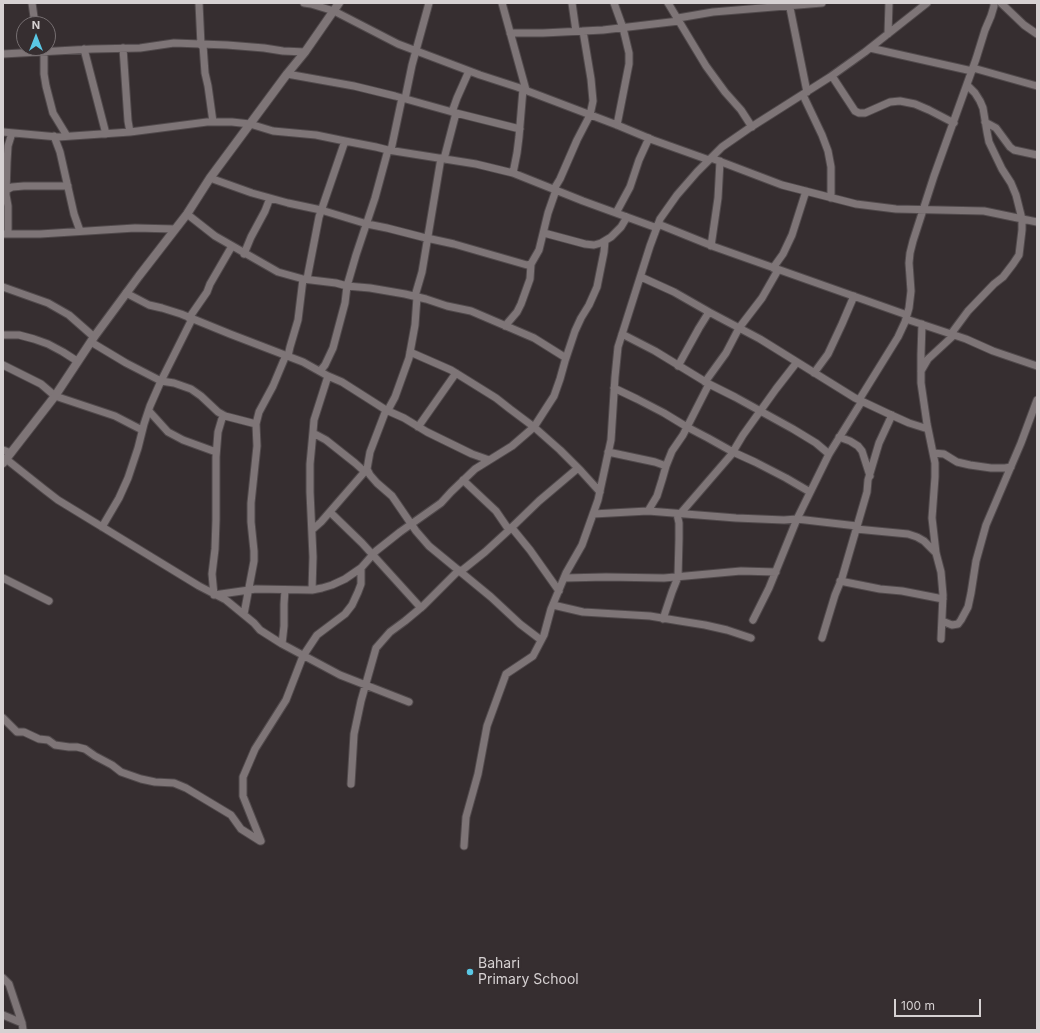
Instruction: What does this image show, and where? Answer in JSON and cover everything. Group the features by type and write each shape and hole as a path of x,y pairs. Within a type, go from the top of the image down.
{"street":[{"path":"32,3 34,16"},
{"path":"199,3 205,73 213,122"},
{"path":"304,3 334,10 398,44 524,90 648,138 720,161 782,185 862,205 896,209 984,212 1037,222"},
{"path":"339,3 305,52 210,178 187,214 92,340 55,396 6,456 58,500 214,595 226,600 244,614 260,630 282,644 340,675 409,702"},
{"path":"320,371 325,366 333,348 345,303 347,286 389,150 429,3"},
{"path":"502,3 524,90 517,153 513,173"},
{"path":"505,326 517,312 521,304 530,279 531,264 539,250 555,189 590,115 593,102 591,79 572,3"},
{"path":"614,3 623,28 630,64 617,125"},
{"path":"668,3 706,66 725,92 741,110 752,127"},
{"path":"510,32 543,33 603,30 679,20 745,6 822,3"},
{"path":"888,34 889,3"},
{"path":"464,846 466,817 478,774 487,726 506,674 533,656 544,635 553,605 564,578 582,545 598,500 611,440 618,347 660,219 677,195 722,147 832,76 927,3"},
{"path":"753,620 776,572 797,519 828,454 898,337 907,317 911,291 909,262 910,253 923,209 973,69 994,3"},
{"path":"1001,3 1024,25 1037,34"},
{"path":"789,5 799,49 805,94 828,151 831,167 831,198"},
{"path":"56,50 140,48 174,44 227,45 305,52"},
{"path":"123,48 130,132"},
{"path":"870,48 973,69 1037,86"},
{"path":"84,49 106,134"},
{"path":"3,54 16,53"},
{"path":"42,56 46,86 53,113 67,136"},
{"path":"312,530 330,512 366,470 370,452 387,410 400,385 410,352 415,325 416,296 422,272 435,193 457,98 470,71"},
{"path":"287,74 354,86 520,129"},
{"path":"832,76 855,111 859,113 865,113 890,102 900,101 915,104 954,122"},
{"path":"921,371 928,359 953,334 968,311 994,284 1003,277 1019,255 1022,219 1016,195 989,142 983,108 980,100 967,85"},
{"path":"3,132 67,136 130,132 213,122 232,122 250,124 273,131 316,135 389,150 476,164 513,173 627,217 657,226 854,296 922,324 953,334 993,351 1037,366"},
{"path":"985,122 996,128 1014,150 1037,155"},
{"path":"12,133 8,146 6,234 40,234 134,228 175,228"},
{"path":"54,136 60,152 74,214 80,231"},
{"path":"616,213 630,187 648,138"},
{"path":"244,614 254,561 251,522 257,446 256,424 259,412 273,386 290,347 298,320 305,279 319,217 345,141"},
{"path":"711,246 718,198 720,161"},
{"path":"210,178 252,193 288,203 322,210 366,224 482,251 521,264 531,264"},
{"path":"6,190 12,187 24,186 68,186"},
{"path":"648,511 657,496 672,451 687,427 707,383 733,342 739,328 762,298 792,235 806,191"},
{"path":"244,254 270,198"},
{"path":"187,214 214,236 278,272 305,279 347,286 386,290 416,296 447,306 471,311 534,338 566,358"},
{"path":"544,233 594,245 611,237 621,227 627,217"},
{"path":"214,595 256,588 312,590 332,585 345,579 361,568 373,555 411,524 441,503 450,492 474,469 512,446 534,427 554,396 575,331 597,287 604,252 604,241"},
{"path":"102,527 119,498 128,478 142,430 161,381 191,318 232,246"},
{"path":"640,277 674,292 760,339 860,401 928,429"},
{"path":"3,287 48,303 69,315 92,340 126,363 161,381 174,383 191,389 223,415 236,420 256,424"},
{"path":"126,293 149,305 191,318 303,362 342,382 387,410 427,432 472,454 489,460"},
{"path":"814,373 828,354 854,296"},
{"path":"678,366 709,312"},
{"path":"922,324 921,383 935,463 932,518 936,552 941,572 943,599 941,639"},
{"path":"622,334 816,443 828,454"},
{"path":"3,335 34,339 58,349 77,361"},
{"path":"410,352 426,358 456,374 496,398 534,427 578,468 600,492"},
{"path":"664,618 678,577 679,514 733,452 760,411 797,362"},
{"path":"3,365 42,384 55,396 115,416 142,430"},
{"path":"418,427 456,374"},
{"path":"312,590 313,557 310,464 314,420 328,376"},
{"path":"614,388 664,413 733,452 755,462 810,492"},
{"path":"942,621 952,625 958,624 968,607 976,561 986,525 1011,467 1037,400"},
{"path":"149,411 168,432 183,440 216,452"},
{"path":"214,595 212,574 216,520 216,452 218,432 223,415"},
{"path":"822,638 857,527 879,443 892,415"},
{"path":"313,433 326,440 366,470 377,483 392,496 424,540 491,597 520,624 541,640"},
{"path":"839,437 850,441 858,446 862,451 870,476"},
{"path":"608,452 655,462 666,466"},
{"path":"933,453 944,454 957,462 970,465 991,468 1011,467"},
{"path":"351,784 354,734 365,685 376,648 390,632 405,622 459,571 485,552 551,490 578,468"},
{"path":"463,480 496,511 510,529 530,550 559,591"},
{"path":"593,514 648,511 736,518 784,520 797,519 908,534 924,541 936,552"},
{"path":"330,512 373,555 421,608"},
{"path":"3,718 17,732 24,732 39,739 48,740 55,745 85,749 121,772 141,779 155,782 174,783 186,788 231,815 241,829 260,841 244,796 244,777 255,749 286,700 303,656 317,635 345,614 352,605 361,584 361,568"},
{"path":"564,578 664,578 741,571 776,572"},
{"path":"3,578 49,601"},
{"path":"840,581 943,599"},
{"path":"282,644 285,590"},
{"path":"553,605 583,612 664,618 727,630 751,638"},
{"path":"3,978 9,984 23,1027"},
{"path":"3,1015 23,1027"}],"place":[{"name":"Bahari Primary School","path":"470,972"}]}
